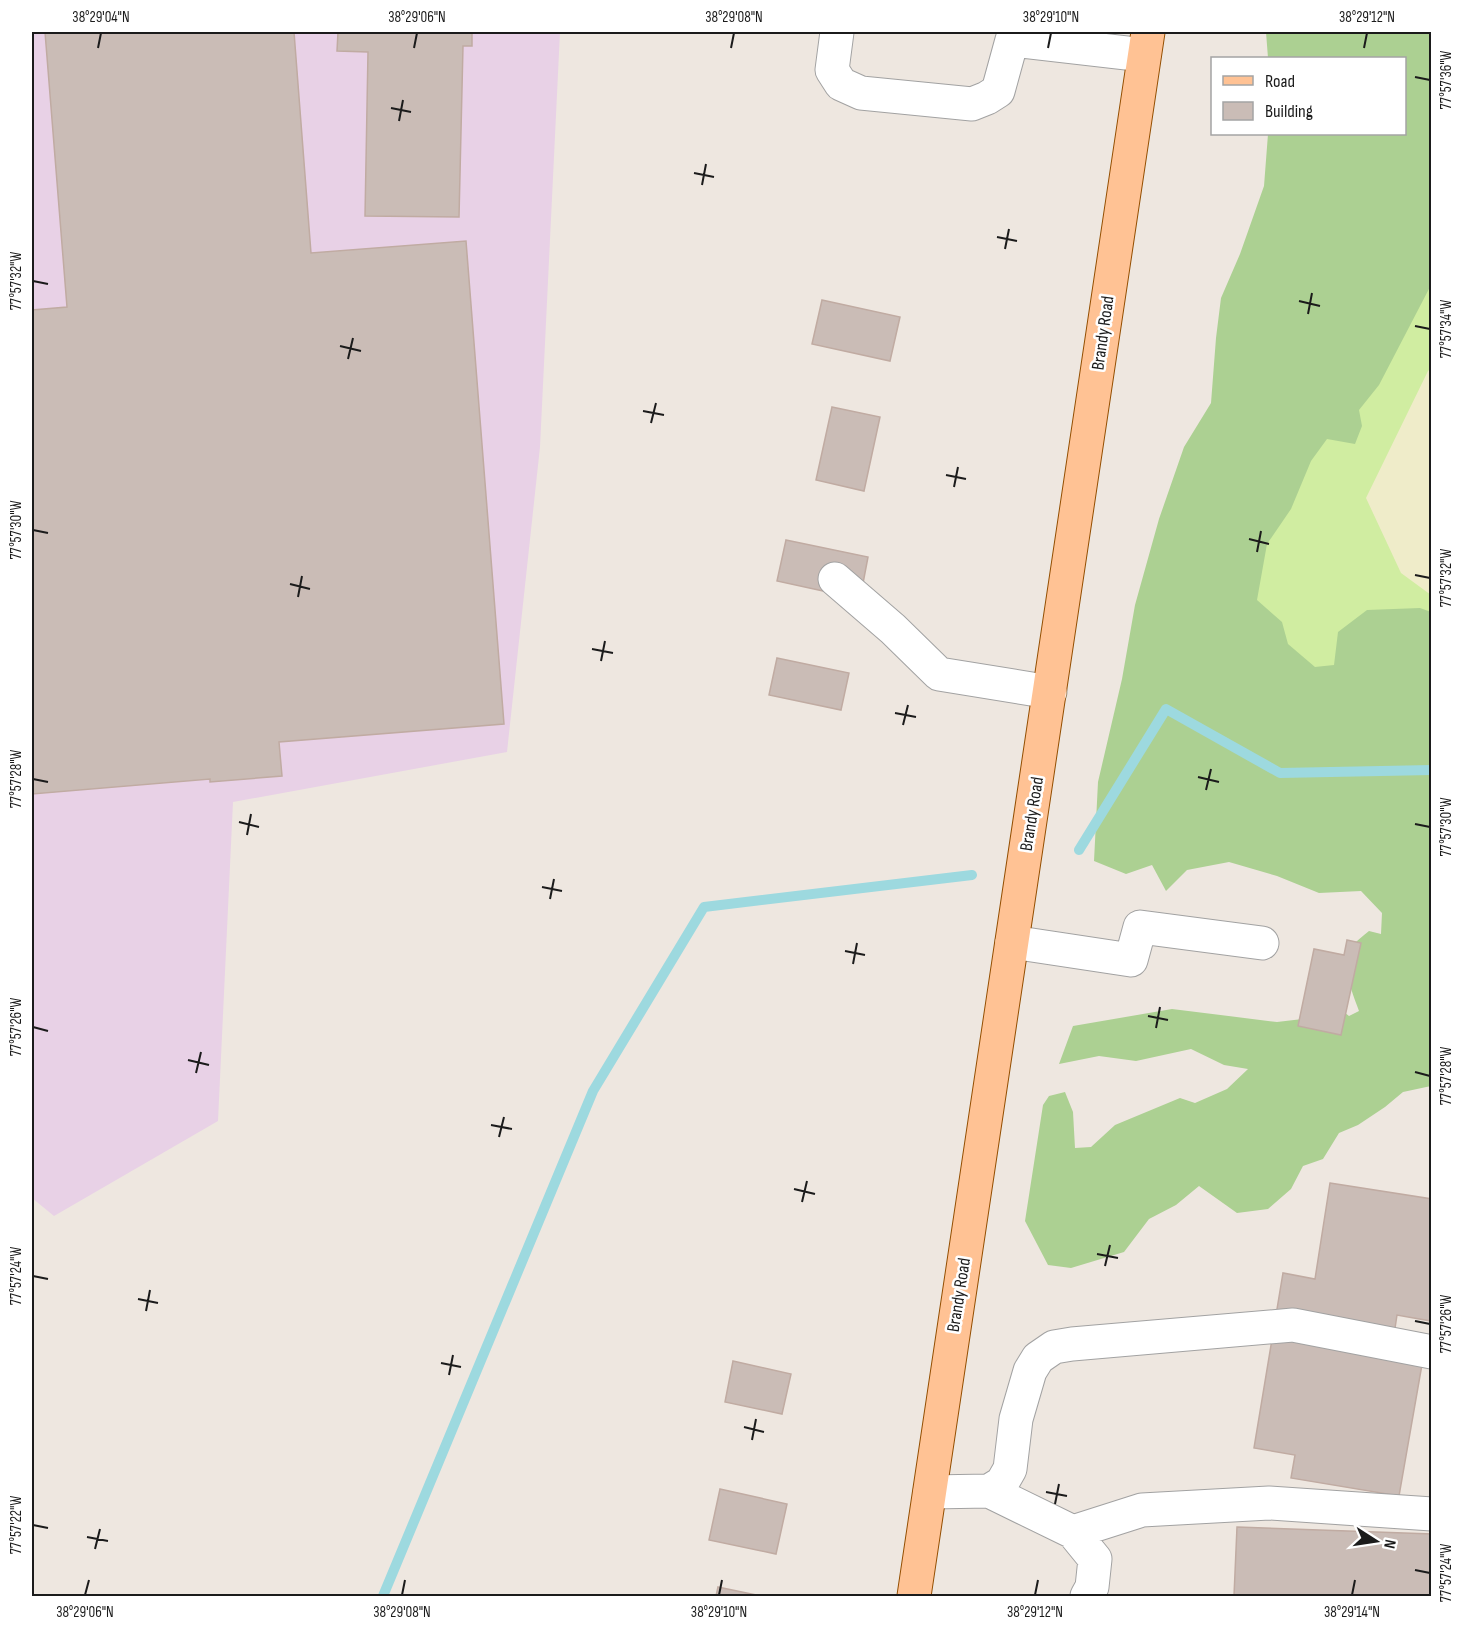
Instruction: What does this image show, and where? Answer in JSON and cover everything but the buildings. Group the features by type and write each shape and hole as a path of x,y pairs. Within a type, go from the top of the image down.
{"main road":[{"name":"Brandy Road","path":"914,1596 1146,43"}],"lane":[{"path":"837,32 832,70 841,84 861,93 972,104 998,92 1012,40 1146,43"},
{"path":"835,579 893,629 939,674 1050,692"},
{"path":"1012,942 1131,960 1140,927 1262,944"},
{"path":"989,1491 1002,1483 1010,1469 1016,1419 1030,1371 1038,1358 1054,1347 1293,1325 1431,1352"},
{"path":"930,1492 989,1491 1073,1532 1095,1559 1092,1587 1087,1596"},
{"path":"1073,1532 1142,1510 1269,1503 1431,1514"}],"shaded area":[{"path":"32,32 560,32 540,447 507,752 233,802 218,1121 54,1216 32,1198"},
{"path":"1431,359 1431,600 1412,593 1358,518 1376,462"}],"green space":[{"path":"1266,32 1431,32 1431,285 1379,385 1359,410 1362,426 1355,444 1327,439 1311,461 1291,509 1267,544 1257,600 1282,622 1288,644 1315,667 1334,665 1338,632 1367,610 1420,608 1431,612 1431,1086 1403,1092 1358,1125 1339,1133 1323,1159 1303,1166 1291,1189 1268,1209 1237,1213 1199,1186 1176,1205 1149,1219 1124,1252 1071,1268 1048,1265 1025,1221 1043,1105 1049,1096 1065,1092 1073,1112 1075,1148 1091,1147 1115,1125 1180,1098 1195,1103 1227,1089 1248,1069 1224,1065 1191,1049 1136,1061 1099,1056 1059,1064 1073,1026 1172,1009 1277,1022 1311,1018 1330,1001 1349,1016 1359,1011 1348,979 1346,961 1348,954 1351,947 1369,931 1381,934 1382,913 1361,891 1319,893 1277,876 1229,862 1187,870 1166,891 1152,865 1126,874 1094,861 1098,782 1122,679 1135,605 1159,519 1184,447 1211,403 1221,298 1240,254 1264,186 1268,135 1406,135 1406,57 1268,57"},
{"path":"1431,271 1431,368 1366,498 1401,573 1431,595 1431,618 1342,656 1327,675 1280,652 1248,604 1271,518"}],"waterway":[{"path":"1079,850 1166,709 1280,773 1432,770"},
{"path":"383,1596 593,1091 704,907 972,875"}]}
